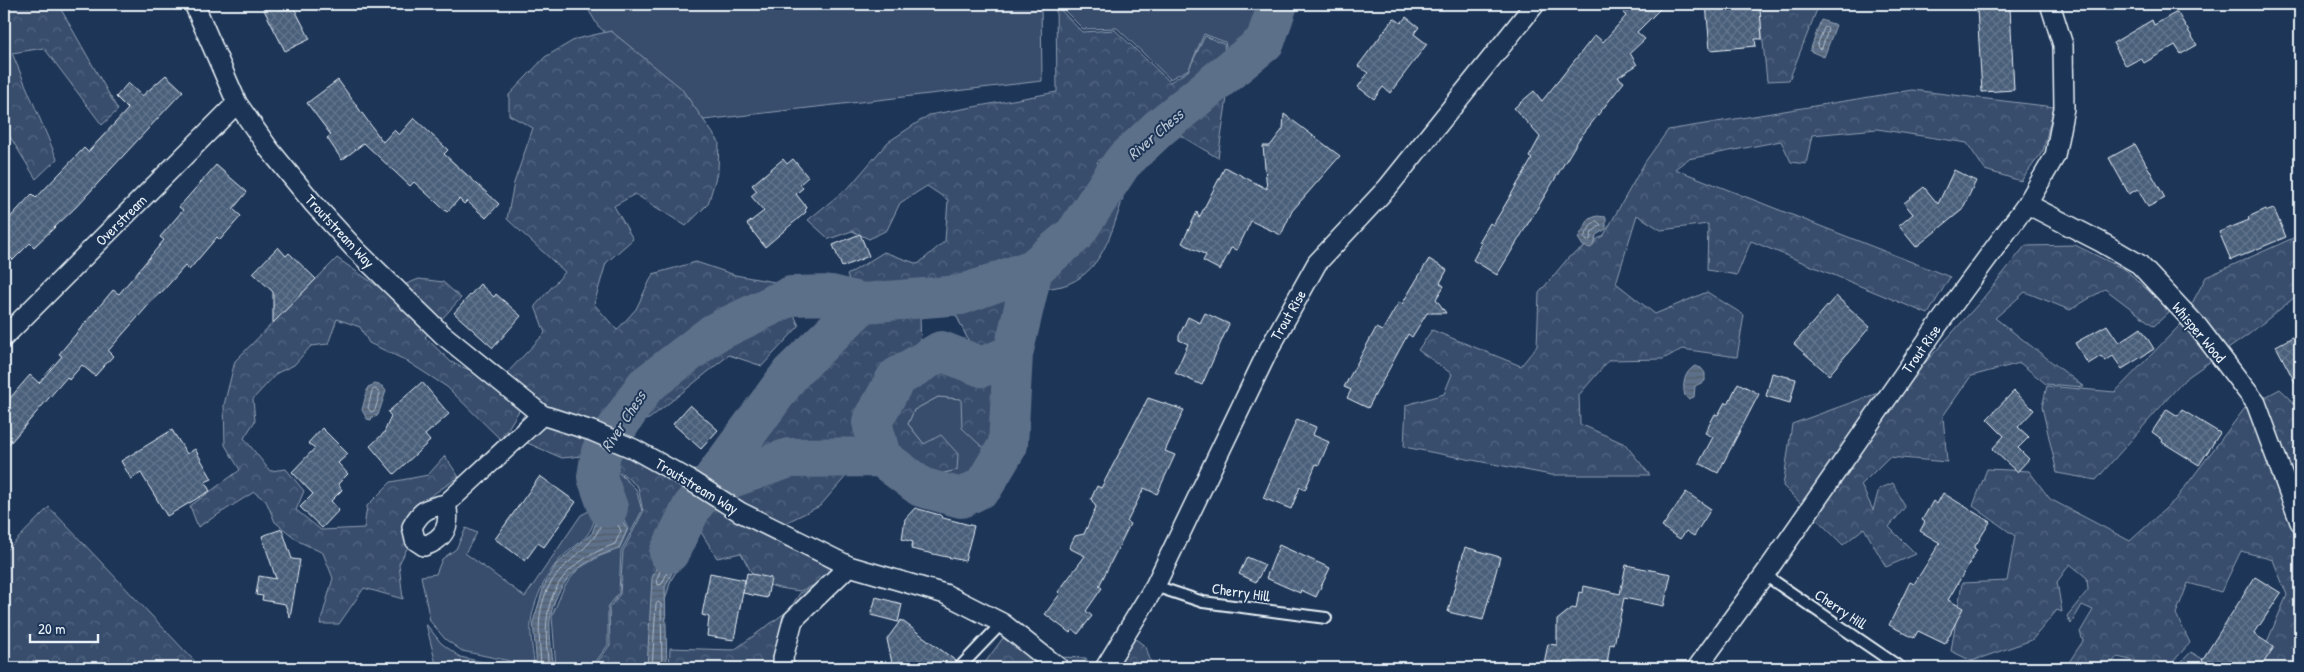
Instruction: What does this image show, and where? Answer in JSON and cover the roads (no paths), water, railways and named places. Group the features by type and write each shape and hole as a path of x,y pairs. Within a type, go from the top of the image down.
{"street":[{"name":"Troutstream Way","path":"194,4 237,103 312,203 354,249 442,334 542,415 592,431 634,449 688,479 740,512 849,566 946,594 1002,623 1059,668"},
{"name":"Trout Rise","path":"1105,668 1155,586 1267,353 1318,263 1388,186 1535,4"},
{"name":"Trout Rise","path":"1697,668 1765,575 1938,325 2027,204 2054,156 2064,108 2063,45 2050,4"},
{"name":"Overstream","path":"4,337 237,103"},
{"name":"Whisper Wood","path":"2027,204 2139,264 2198,327 2256,403 2300,522"},
{"path":"446,504 542,415"},
{"path":"784,668 783,658 793,620 849,566"}],"lane":[{"name":"Cherry Hill","path":"1765,575 1901,668"},
{"name":"Cherry Hill","path":"1155,586 1203,602 1326,618"},
{"path":"959,668 1002,623"}],"water":[{"path":"1821,20 1836,25 1824,57 1810,51"},
{"path":"1597,216 1606,217 1606,229 1596,235 1595,242 1591,248 1583,246 1578,238 1589,219"},
{"path":"1695,366 1701,368 1705,373 1705,381 1695,386 1694,397 1688,399 1684,392 1684,383 1686,375"},
{"path":"375,384 382,386 386,391 378,415 372,417 371,420 367,419 362,410 368,387"},
{"path":"597,454 608,456 607,490 627,530 619,548 595,558 575,571 560,590 550,619 554,668 537,668 533,622 544,586 556,565 592,533 597,519 591,471"},
{"path":"687,500 702,508 665,587 667,668 647,668 652,578 668,538"}],"waterway":[{"name":"River Chess","path":"608,508 597,477 601,452 645,386 714,333 791,296 832,295 863,303 961,295 1033,269 1075,234 1122,163 1159,128 1265,42 1278,4"},
{"name":"River Chess","path":"669,553 692,507 708,486 789,458 881,457 921,487 961,498 983,487 1008,445 1013,354 1033,269"},
{"name":"River Chess","path":"708,486 791,373 863,303"},
{"name":"River Chess","path":"881,457 872,422 896,378 941,351 982,367 1013,354"}]}
